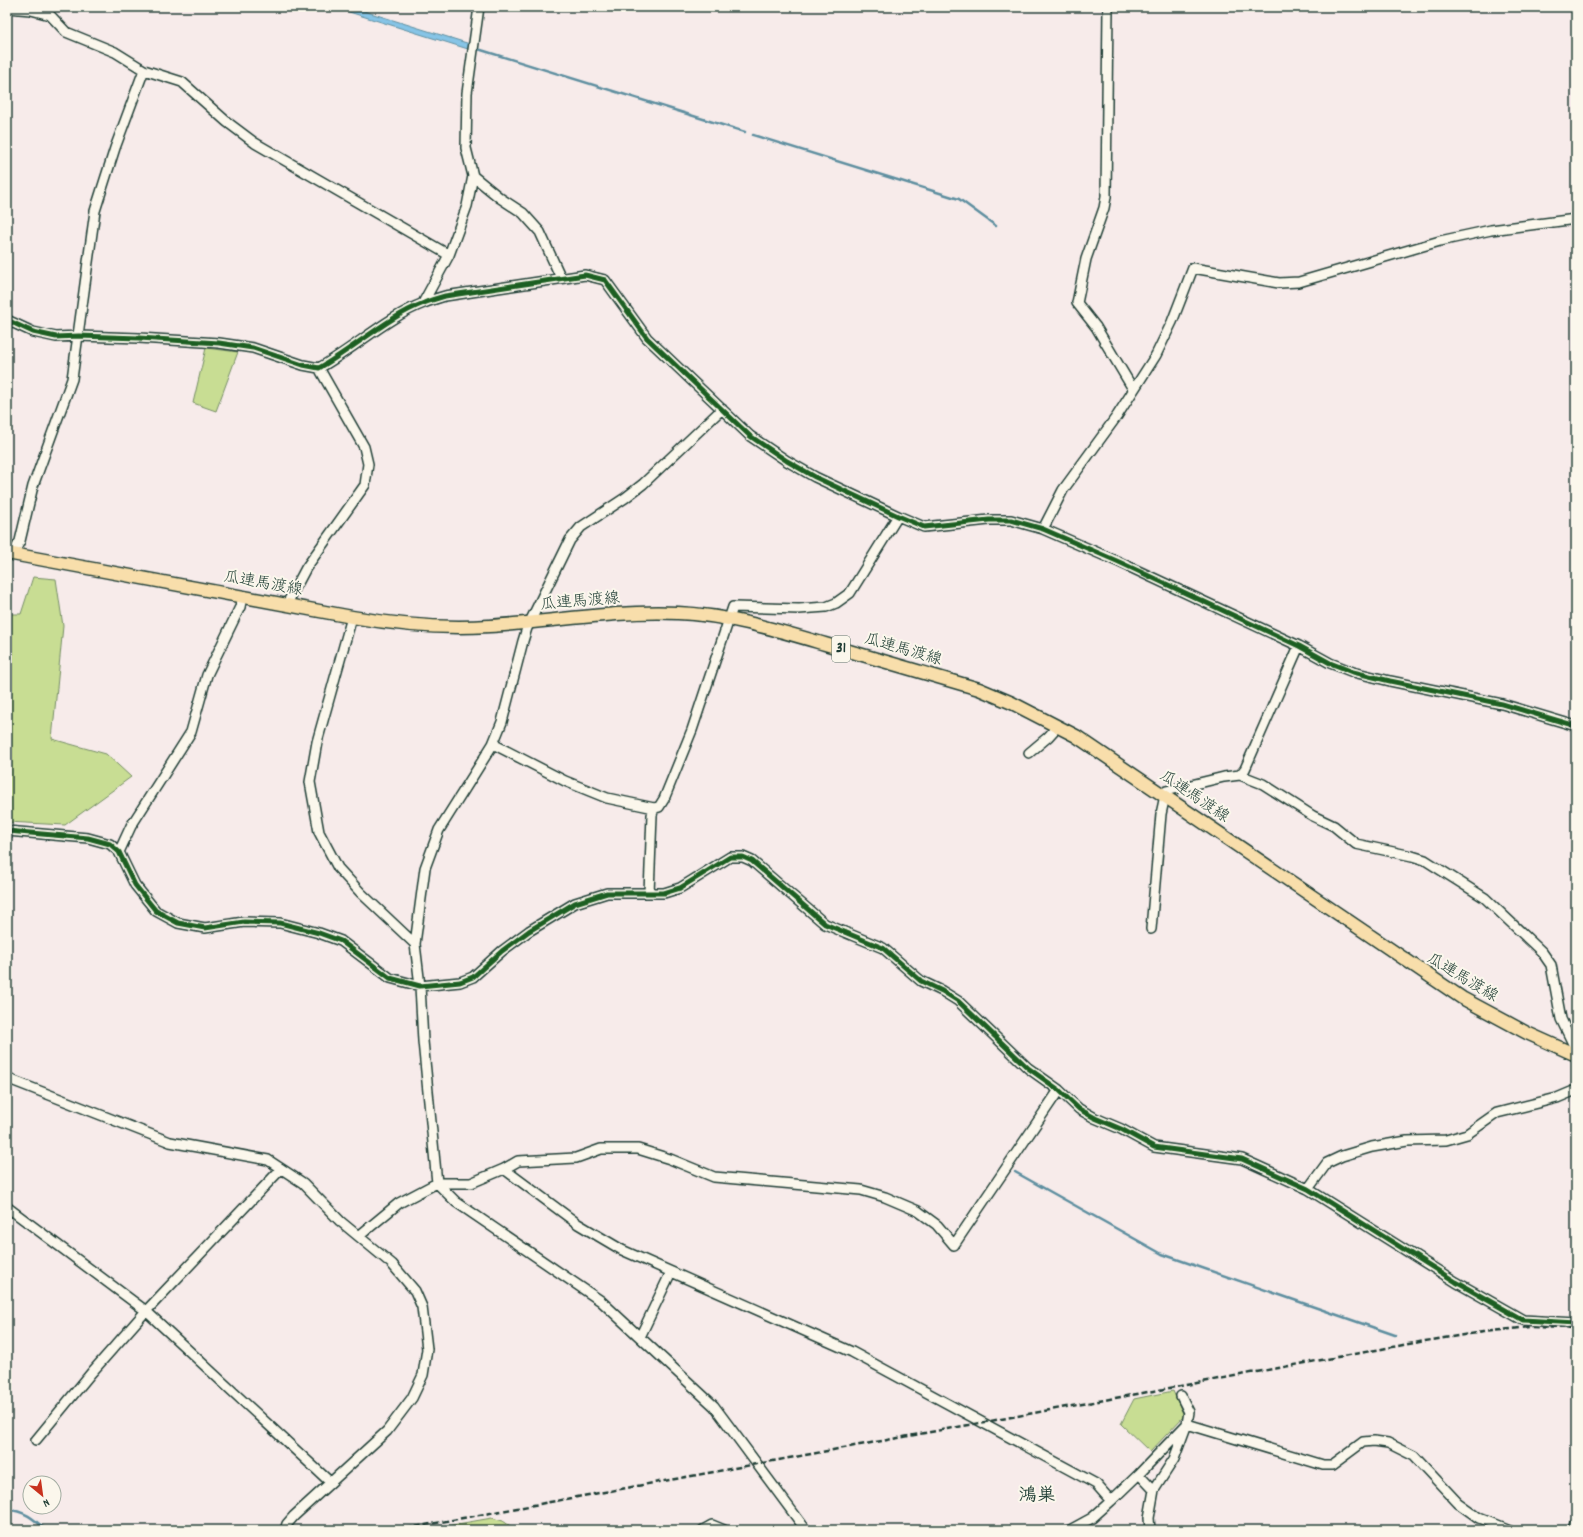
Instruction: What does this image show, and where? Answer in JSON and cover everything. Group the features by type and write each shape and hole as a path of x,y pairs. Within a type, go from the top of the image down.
{"main road":[{"name":"瓜連馬渡線","path":"10,554 405,626 489,626 627,614 697,614 729,619 786,633 979,689 1012,703 1076,736 1462,998 1527,1033 1576,1055"}],"street":[{"path":"424,303 449,255 467,206 473,176 466,148 467,93 479,7"},
{"path":"1108,7 1106,197 1104,208 1086,260 1077,304 1096,327 1133,389"},
{"path":"7,8 31,10 50,15 66,32 115,52 144,70 182,82 227,122 255,143 449,255"},
{"path":"10,554 20,541 33,486 72,379 95,211 115,148 144,70"},
{"path":"473,176 500,198 523,213 540,232 561,278"},
{"path":"1043,529 1063,490 1117,416 1156,355 1172,322 1193,268 1279,283 1299,282 1440,241 1491,230 1576,219"},
{"path":"7,320 41,334 56,337 79,336 186,340 253,348 303,365 319,368 346,352 392,320 424,303 445,296 585,275 604,280 647,338 750,436 787,461 816,477 898,516 924,527 989,520 1010,520 1043,529 1119,562 1299,646 1330,663 1353,672 1502,704 1576,726"},
{"path":"286,605 306,568 365,485 368,464 364,447 319,368"},
{"path":"722,409 643,484 625,498 581,527 570,540 522,641 502,722 493,744 439,830 425,868 415,944 437,1183 456,1202 601,1301 714,1406 806,1530"},
{"path":"493,744 565,781 606,798 654,808 659,807 664,799 692,730 733,607 799,610 826,607 836,603 850,593 898,516"},
{"path":"119,852 131,826 191,732 207,675 240,607 242,597"},
{"path":"352,617 317,742 310,782 318,832 338,868 361,893 415,944"},
{"path":"1240,775 1245,769 1299,646"},
{"path":"1029,753 1048,737 1058,726"},
{"path":"1151,929 1161,814 1166,797 1166,791 1224,776 1240,775 1263,784 1313,816 1334,826 1356,844 1425,860 1485,898 1526,935 1542,952 1551,965 1561,1019 1576,1050"},
{"path":"649,893 652,815 654,808"},
{"path":"7,831 88,838 110,844 119,852 135,885 156,911 178,923 205,928 244,922 280,923 319,933 341,940 390,978 420,986 460,982 472,977 502,951 529,931 575,903 607,893 664,893 680,888 730,857 743,857 752,861 825,924 883,948 921,981 958,1001 1028,1068 1059,1090 1080,1109 1095,1118 1154,1147 1242,1159 1308,1189 1456,1282 1523,1320 1576,1323"},
{"path":"7,1077 170,1142 268,1160 303,1182 340,1221 392,1264 415,1291 422,1307 427,1349 423,1375 412,1398 387,1431 294,1516 287,1524 285,1530"},
{"path":"359,1236 399,1203 437,1183 470,1183 504,1169 518,1161 576,1158 601,1149 638,1149 670,1159 714,1177 861,1190 886,1197 918,1211 937,1225 954,1245 1059,1090"},
{"path":"1308,1189 1327,1163 1342,1156 1372,1147 1407,1140 1446,1140 1467,1134 1497,1112 1557,1098 1576,1090"},
{"path":"36,1440 92,1372 146,1311 282,1169"},
{"path":"504,1169 578,1224 622,1250 852,1352 1096,1484 1111,1501"},
{"path":"7,1207 146,1311 330,1482"},
{"path":"640,1337 671,1272"},
{"path":"1150,1530 1149,1518 1154,1490 1174,1459 1187,1424 1189,1412 1181,1396"},
{"path":"1070,1530 1092,1518 1111,1501 1187,1424"},
{"path":"1187,1424 1323,1465 1332,1465 1363,1442 1374,1440 1388,1444 1414,1456 1458,1503 1479,1518 1509,1530"},
{"path":"1139,1474 1154,1490"},
{"path":"1574,1530 1576,1523"},
{"path":"703,1530 712,1525 724,1530"}],"green space":[{"path":"206,348 238,352 216,411 193,403"},
{"path":"33,577 56,579 63,626 52,739 106,754 131,777 65,825 7,822 7,614 21,614"},
{"path":"1173,1391 1184,1416 1150,1452 1121,1424 1134,1399"},
{"path":"492,1518 503,1521 516,1530 423,1530"}],"water":[{"path":"333,7 351,7 470,44 468,49"}],"waterway":[{"path":"478,49 745,132"},
{"path":"753,135 959,199 996,226"},
{"path":"1015,1172 1162,1254 1395,1335"},
{"path":"7,1510 24,1513 46,1530"}],"railway":[{"path":"398,1530 1425,1341 1529,1327 1576,1328"}],"cycle path":[{"path":"7,320 33,332 56,337 79,336 139,338 219,343 253,348 303,365 319,368 384,324 411,309 437,298 585,275 605,280 647,338 750,436 787,461 815,477 898,516 924,527 989,520 1011,520 1043,529 1119,562 1299,646 1330,663 1353,672 1502,704 1576,726"},
{"path":"7,831 88,838 110,844 119,852 135,885 156,911 178,923 205,928 244,922 280,923 319,933 341,941 390,978 420,986 460,982 473,977 502,951 529,931 575,903 607,893 664,893 680,888 730,857 743,857 752,861 825,924 883,948 921,981 958,1001 1028,1068 1059,1090 1079,1109 1095,1118 1121,1129 1154,1147 1242,1159 1308,1189 1456,1282 1523,1320 1576,1323"}],"district":[{"name":"鴻巣","path":"1037,1496"}]}
